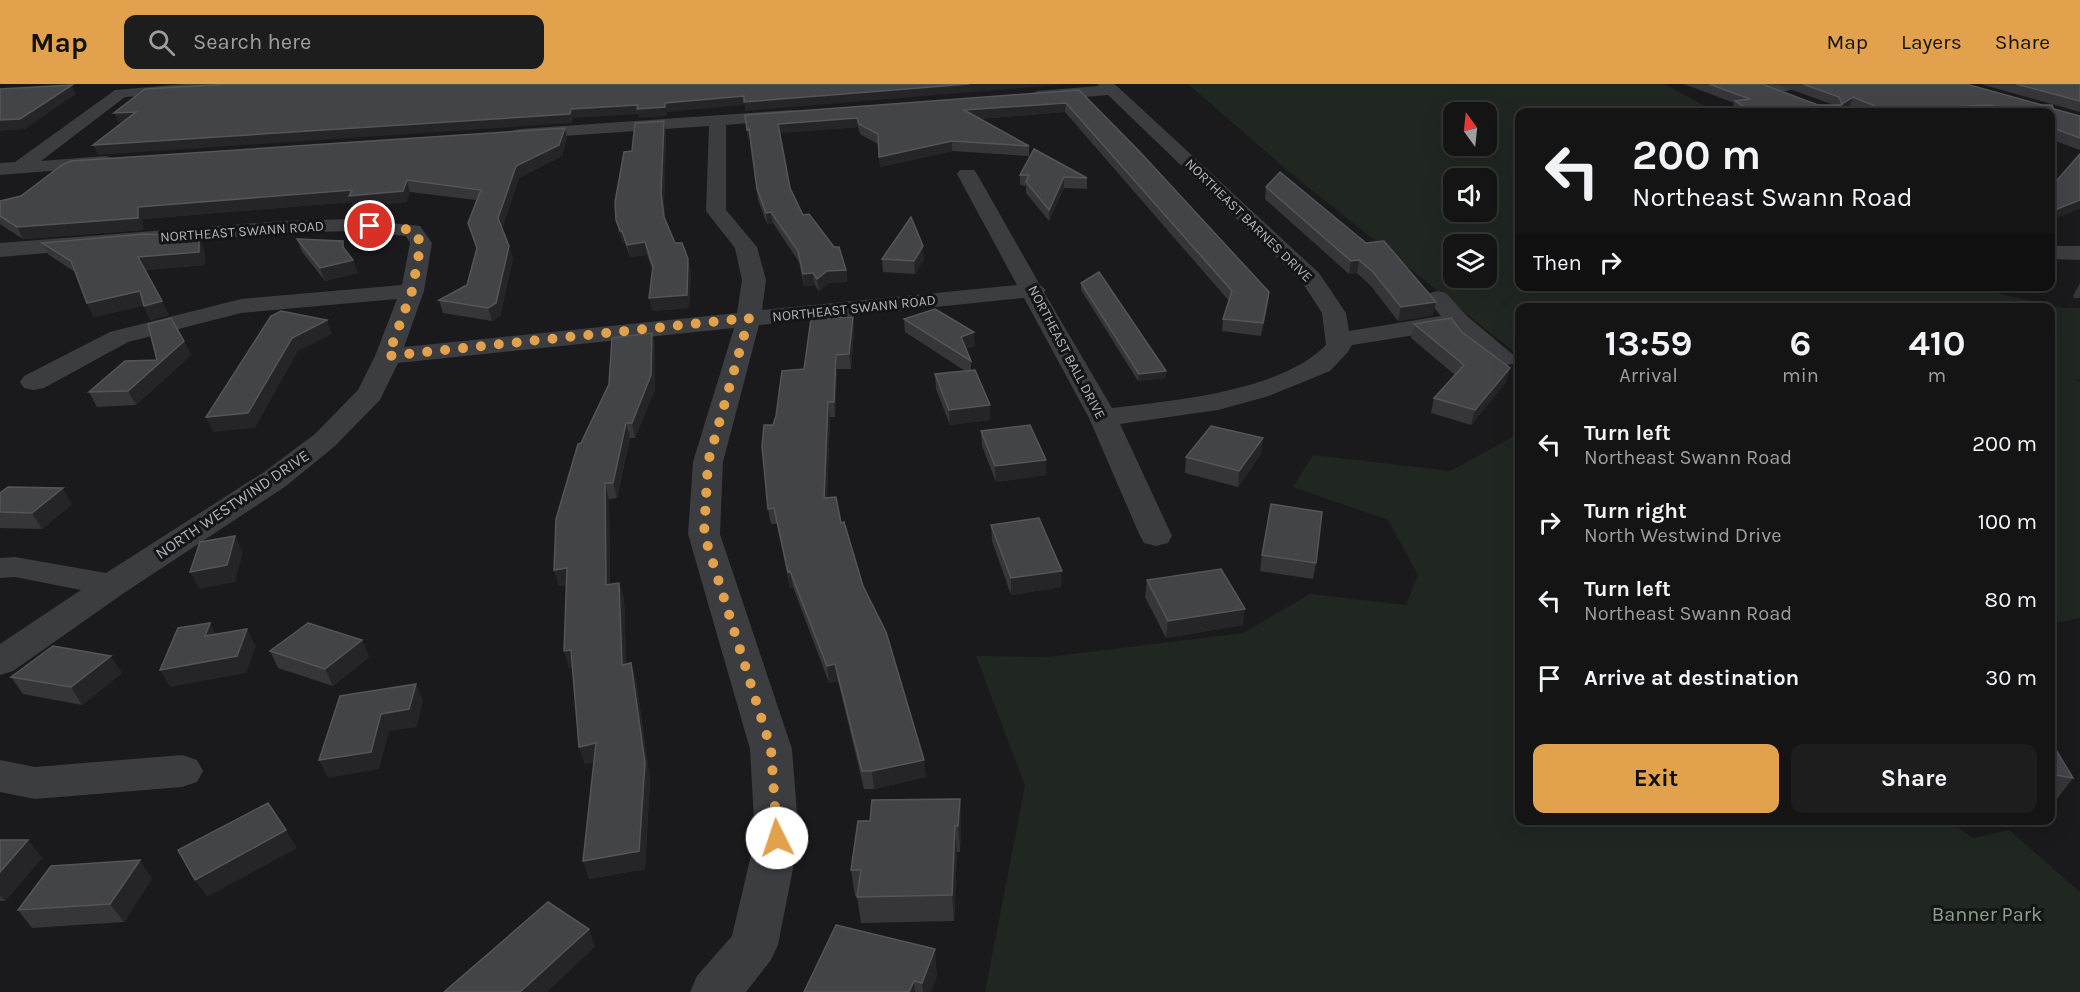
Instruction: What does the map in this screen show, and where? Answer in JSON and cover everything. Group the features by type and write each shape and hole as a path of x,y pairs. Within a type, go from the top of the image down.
{"street":[{"path":"0,181 121,93 253,84"},
{"path":"1760,86 1795,92"},
{"path":"1016,98 1108,87"},
{"name":"NORTHEAST BARNES DRIVE","path":"1108,87 1311,278 1334,313 1338,340"},
{"path":"505,135 813,113"},
{"path":"715,992 754,945 777,838 771,749 704,534 708,462 749,318 754,280 746,247 716,211 718,120"},
{"path":"0,169 124,161"},
{"name":"NORTHEAST BALL DRIVE","path":"967,174 1034,290 1102,418 1156,536"},
{"name":"NORTHEAST SWANN ROAD","path":"0,250 283,227 352,225 413,230"},
{"name":"NORTH WESTWIND DRIVE","path":"0,662 112,585 275,479 325,440 369,394 388,356 412,291 421,243 413,230"},
{"path":"2055,253 2080,253"},
{"name":"NORTHEAST SWANN ROAD","path":"388,356 1034,290"},
{"path":"34,382 119,337 241,306 412,291"},
{"path":"1438,298 1458,321 1504,358"},
{"path":"1102,418 1218,402 1259,390 1322,365 1338,350 1338,340 1458,321"},
{"path":"0,568 15,567 112,585"},
{"path":"0,776 35,783 182,771"}],"green space":[{"path":"1188,84 1664,84 1709,108 1515,108 1515,291 1989,291 2040,303 1515,303 1515,353 1288,171"},
{"path":"2055,306 2080,308 2080,379 2077,380 2080,382 2080,618 2055,623"},
{"name":"Banner Park","path":"1515,432 1515,825 1955,825 1973,838 2009,830 2080,892 2080,992 985,992 1025,786 976,656 1049,657 1243,633 1310,594 1406,605 1418,575 1388,520 1293,487 1313,455 1450,471 1511,438"}],"building":[{"path":"230,84 969,84 744,102 744,96 665,103 665,107 637,109 638,105 571,109 570,114 93,145 136,112 114,113 145,89"},
{"path":"1709,84 1762,84 1818,105 1841,105 1836,108 1746,108 1735,101 1750,99"},
{"path":"1803,84 1966,84 2042,105 2052,105 2054,108 1999,108 1990,105 1880,108 1853,97 1842,104 1839,97"},
{"path":"2016,84 2080,84 2080,101"},
{"path":"72,85 20,119 0,120 0,89"},
{"path":"1079,90 1140,152 1269,292 1263,323 1223,319 1232,291 1066,103 964,110 1029,146 952,141 879,157 878,134 859,124 857,118 778,124 790,188 803,215 809,214 834,247 839,247 846,270 827,271 817,279 813,273 803,274 798,251 771,212 766,213 757,189 745,115"},
{"path":"2055,109 2080,116 2080,138 2055,129"},
{"path":"664,121 661,193 664,217 675,243 682,243 688,259 687,295 649,298 653,266 645,242 627,245 616,220 615,202 624,152 632,151 635,123"},
{"path":"565,128 559,145 516,166 498,218 509,246 496,303 488,308 439,300 467,285 477,248 468,223 481,190 407,180 403,191 349,196 352,190 138,207 138,218 17,227 0,216 0,201 21,196 62,165 71,161"},
{"path":"1034,149 1087,178 1064,177 1049,210 1026,182 1029,175 1020,175"},
{"path":"2080,154 2080,200 2055,210 2055,182"},
{"path":"1280,172 1366,243 1384,241 1436,302 1401,307 1373,272 1359,260 1351,261 1266,187"},
{"path":"911,217 923,246 914,261 882,259"},
{"path":"144,234 199,236 199,252 138,257 162,301 144,306 140,291 87,303 71,261 42,243"},
{"path":"297,239 343,241 343,247 353,260 320,268"},
{"path":"1099,272 1166,371 1139,374 1081,283"},
{"path":"935,309 974,332 961,337 971,361 904,319"},
{"path":"281,311 327,320 292,338 248,413 206,417 271,316"},
{"path":"853,317 849,354 836,355 834,402 828,402 824,498 836,497 841,523 844,522 863,586 886,632 924,760 872,771 862,771 835,664 827,666 790,571 788,572 774,508 768,509 762,446 764,425 773,425 776,416 782,371 804,369 811,319"},
{"path":"171,318 184,341 128,391 89,392 125,361 157,360 148,324"},
{"path":"1451,318 1462,332 1510,368 1475,410 1434,398 1464,365 1414,324"},
{"path":"652,333 651,375 632,423 626,423 613,483 605,483 606,585 619,583 622,665 631,663 645,763 639,851 583,861 596,743 579,747 571,650 564,651 567,568 554,570 556,519 578,444 581,443 609,384 612,338"},
{"path":"975,370 990,405 949,410 935,374"},
{"path":"1030,425 1046,460 995,466 981,431"},
{"path":"1211,426 1263,438 1239,471 1186,457"},
{"path":"8,487 63,488 32,513 0,512 0,493"},
{"path":"1271,504 1322,512 1316,563 1262,555"},
{"path":"1039,518 1062,571 1011,578 991,525"},
{"path":"235,536 227,565 190,572 200,542"},
{"path":"1221,569 1245,609 1168,621 1147,580"},
{"path":"210,623 205,636 247,629 237,656 160,670 178,628"},
{"path":"308,623 362,640 325,669 270,651"},
{"path":"53,646 111,656 71,687 11,677"},
{"path":"416,684 409,709 381,714 371,752 319,760 340,696"},
{"path":"2055,748 2073,778 2055,775"},
{"path":"960,799 958,826 955,826 952,895 857,897 861,870 851,870 858,821 870,821 872,800"},
{"path":"268,803 286,830 195,880 178,850"},
{"path":"0,840 28,840 0,872"},
{"path":"140,860 110,904 18,910 51,866"},
{"path":"548,902 589,929 520,992 444,992"},
{"path":"836,925 935,949 922,983 914,981 909,992 804,992"}],"route":[{"path":"370,226 413,230 421,243 412,291 388,356 749,318 708,462 704,534 771,749 777,838"}]}
